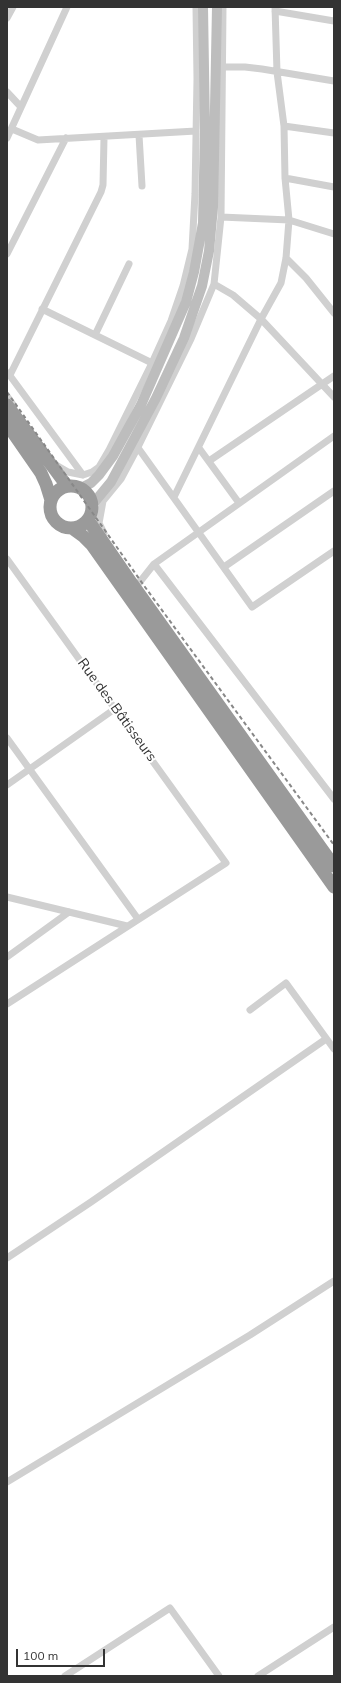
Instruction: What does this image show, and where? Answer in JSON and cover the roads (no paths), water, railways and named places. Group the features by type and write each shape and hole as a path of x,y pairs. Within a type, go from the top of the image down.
{"highway":[{"path":"7,405 68,486"},
{"path":"7,424 41,473 51,500 50,509 52,518 63,527 72,528 81,526 88,520 92,512 92,505 82,482 59,489 51,500"},
{"path":"88,520 334,866"},
{"path":"72,528 92,544 334,887"}],"street":[{"path":"7,18 13,7"},
{"path":"7,138 67,7"},
{"path":"82,482 99,467 109,450 152,363 171,321 183,286 192,250 196,194 196,7"},
{"path":"7,396 57,467 68,472 82,482 91,482 99,475 113,456 141,405 186,302 194,272 203,223 205,130 203,7"},
{"path":"217,7 213,207 209,250 202,286 184,338 121,478 103,501 99,525 334,857"},
{"path":"92,505 110,482 135,444 191,339 214,284 221,217 223,7"},
{"path":"174,497 261,319 281,283 286,258 289,220 285,178 284,126 277,72 275,9 334,21"},
{"path":"223,67 245,67 334,81"},
{"path":"7,92 21,107"},
{"path":"284,126 334,133"},
{"path":"12,129 38,140 104,138 196,131"},
{"path":"139,135 142,186"},
{"path":"7,254 66,138"},
{"path":"82,482 9,373 101,192 103,185 104,138"},
{"path":"285,178 334,187"},
{"path":"221,217 289,220 334,234"},
{"path":"286,258 306,278 334,314"},
{"path":"95,335 129,264"},
{"path":"214,284 233,295 261,319 334,397"},
{"path":"42,309 152,363"},
{"path":"209,460 334,376"},
{"path":"139,583 154,564 334,436"},
{"path":"135,444 252,607 334,551"},
{"path":"199,448 239,503"},
{"path":"224,567 334,491"},
{"name":"Rue des Bâtisseurs","path":"7,558 226,863 138,920"},
{"path":"154,564 334,799"},
{"path":"7,785 116,708"},
{"path":"7,738 138,920 7,1004"},
{"path":"7,897 127,926"},
{"path":"7,957 69,912"},
{"path":"250,1010 286,983 334,1049"},
{"path":"7,1258 110,1189 326,1039"},
{"path":"7,1482 250,1335 334,1281"},
{"path":"65,1676 170,1608 219,1676"},
{"path":"258,1676 334,1627"}],"railway":[{"path":"7,392 145,587 334,845"}]}
